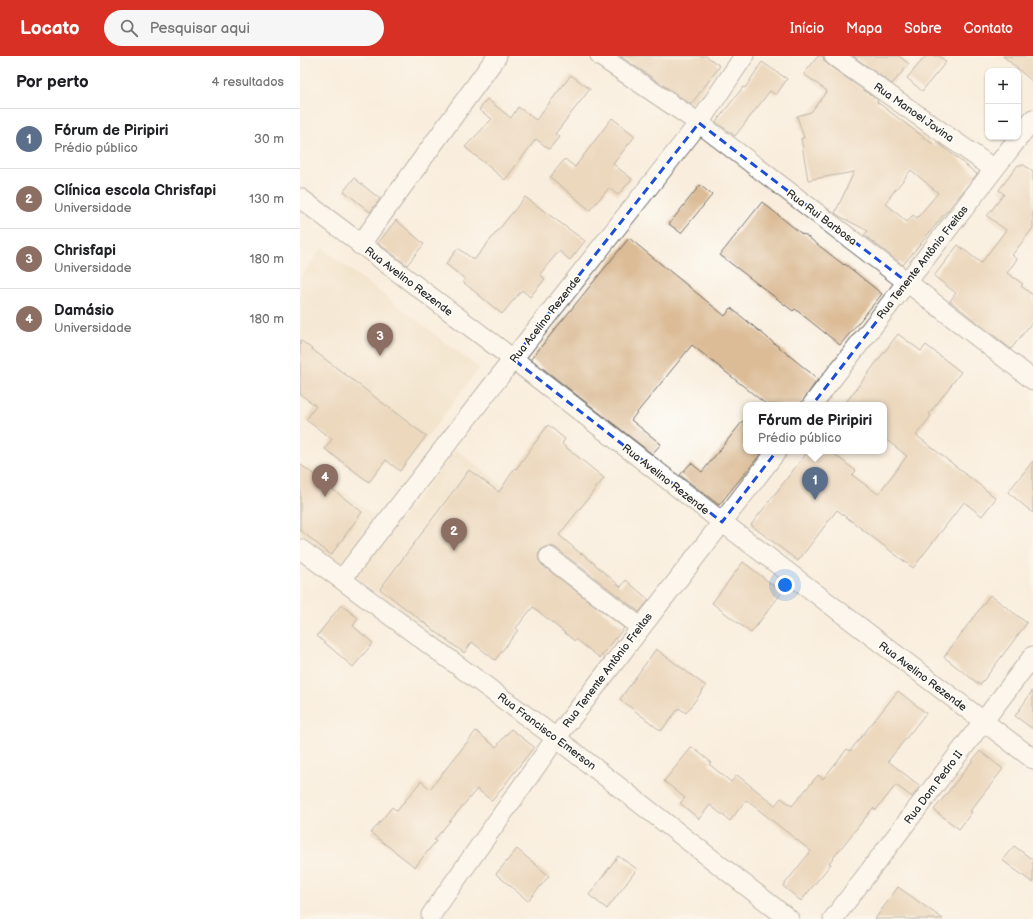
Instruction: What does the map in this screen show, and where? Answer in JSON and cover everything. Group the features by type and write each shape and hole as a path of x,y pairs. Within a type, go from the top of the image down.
{"street":[{"path":"360,245 497,56"},
{"name":"Rua Acelino Rezende","path":"342,579 513,359 699,124 744,56"},
{"name":"Rua Manoel Jovina","path":"834,56 994,169"},
{"name":"Rua Rui Barbosa","path":"603,58 699,124 1033,380"},
{"name":"Rua Tenente Antônio Freitas","path":"814,402 1033,119"},
{"name":"Rua Avelino Rezende","path":"300,198 360,245 513,359 722,522 1033,759"},
{"name":"Rua Tenente Antônio Freitas","path":"431,915 556,738 775,454"},
{"name":"Rua Francisco Emerson","path":"300,549 556,738 790,919"},
{"path":"549,557 640,627"},
{"name":"Rua Dom Pedro II","path":"833,919 1033,656"}],"highlighted area":[{"path":"699,123 907,282 722,522 513,359"}],"shaded area":[{"path":"322,248 479,368 400,474 300,397 300,278"},
{"path":"456,449 553,525 455,652 355,577"},
{"path":"309,465 376,517 338,567 300,538 300,477"}],"building":[{"path":"620,56 706,56 720,66 691,104"},
{"path":"818,56 823,56 824,61 828,65 878,100 877,102 934,145 937,142 977,174 903,265 864,235 868,231 835,213 854,172 808,180 801,138 804,138 797,116 811,112 827,91 804,74","holes":["911,170 938,193 917,218 913,215 907,222 885,203"]},
{"path":"853,56 899,56 909,64 892,84"},
{"path":"926,56 939,56 946,62 922,91 907,78"},
{"path":"1003,56 1033,56 1033,82 1021,72 1021,68 1017,68"},
{"path":"762,62 787,79 776,95 770,91 735,136 716,122 743,87 745,88"},
{"path":"571,75 590,89 555,134 559,137 549,149 536,139 505,180 465,147 492,119 479,110 487,99 511,118 518,107 536,120"},
{"path":"612,118 635,136 613,164 632,179 618,195 609,188 590,210 550,177 565,159 575,167"},
{"path":"1018,165 1024,165 1033,172 1033,228 1012,255 1017,259 1007,273 1023,284 1021,286 1033,295 1033,321 1011,349 950,301 956,293 934,276 958,245 981,263 1006,230 987,216 1004,194 999,190"},
{"path":"354,178 380,199 370,212 344,191"},
{"path":"700,185 712,195 681,233 669,224"},
{"path":"525,197 585,241 570,260 559,251 540,274 545,279 530,297 522,290 502,314 463,282 465,279 446,264 458,248 474,260"},
{"path":"762,202 803,235 804,234 844,265 845,264 882,294 840,345 795,309 793,311 720,255"},
{"path":"396,220 424,244 407,265 378,243"},
{"path":"629,238 725,316 731,308 818,379 802,402 763,402 692,345 631,420 661,444 652,454 531,359"},
{"path":"898,334 921,351 926,345 961,372 929,414 931,416 916,435 996,498 982,516 964,502 913,568 837,510 798,561 751,525 806,454 834,454 856,471 852,475 878,494 907,456 887,440 887,402 846,402"},
{"path":"300,340 426,436 400,471 386,460 369,482 325,449 332,439 306,420 316,406 300,394"},
{"path":"743,421 743,454 761,454 719,505 680,475 691,463 702,472"},
{"path":"548,425 565,439 562,444 604,478 559,535 621,587 626,580 649,600 639,612 556,548 551,546 545,547 538,555 539,561 542,565 624,628 600,658 576,639 575,641 533,607 516,628 518,630 495,660 472,642 464,653 380,589 469,470 499,492 515,468 516,469"},
{"path":"1033,461 1033,513 1008,492"},
{"path":"300,464 362,512 331,555 300,530"},
{"path":"743,562 782,592 751,633 712,603"},
{"path":"990,595 1027,623 980,685 944,657"},
{"path":"341,605 358,618 353,626 373,643 353,667 317,636"},
{"path":"656,649 706,686 686,713 679,708 661,731 620,699"},
{"path":"1033,690 1033,729 1015,716"},
{"path":"898,691 926,713 888,761 920,786 912,797 896,785 876,810 873,808 801,901 783,886 811,851 746,800 730,821 710,805 699,819 680,803 685,798 664,781 692,747 711,762 709,764 731,782 737,775 775,805 781,798 792,806 818,775 823,779 847,749 850,751"},
{"path":"511,729 534,747 492,801 477,789 434,840 436,841 415,867 371,833 392,807 397,811 421,781 430,789 476,731 496,747"},
{"path":"980,751 1003,769 970,811 972,812 959,829 934,810"},
{"path":"1014,846 1033,860 1033,883 1002,860"},
{"path":"517,849 549,876 528,901 496,874"},
{"path":"618,856 637,869 607,909 589,895"},
{"path":"898,887 943,919 875,919"}],"place":[{"name":"Chrisfapi","path":"380,356"},
{"name":"Damásio","path":"325,497"},
{"name":"Fórum de Piripiri","path":"815,500"},
{"name":"Clínica escola Chrisfapi","path":"454,551"}]}
